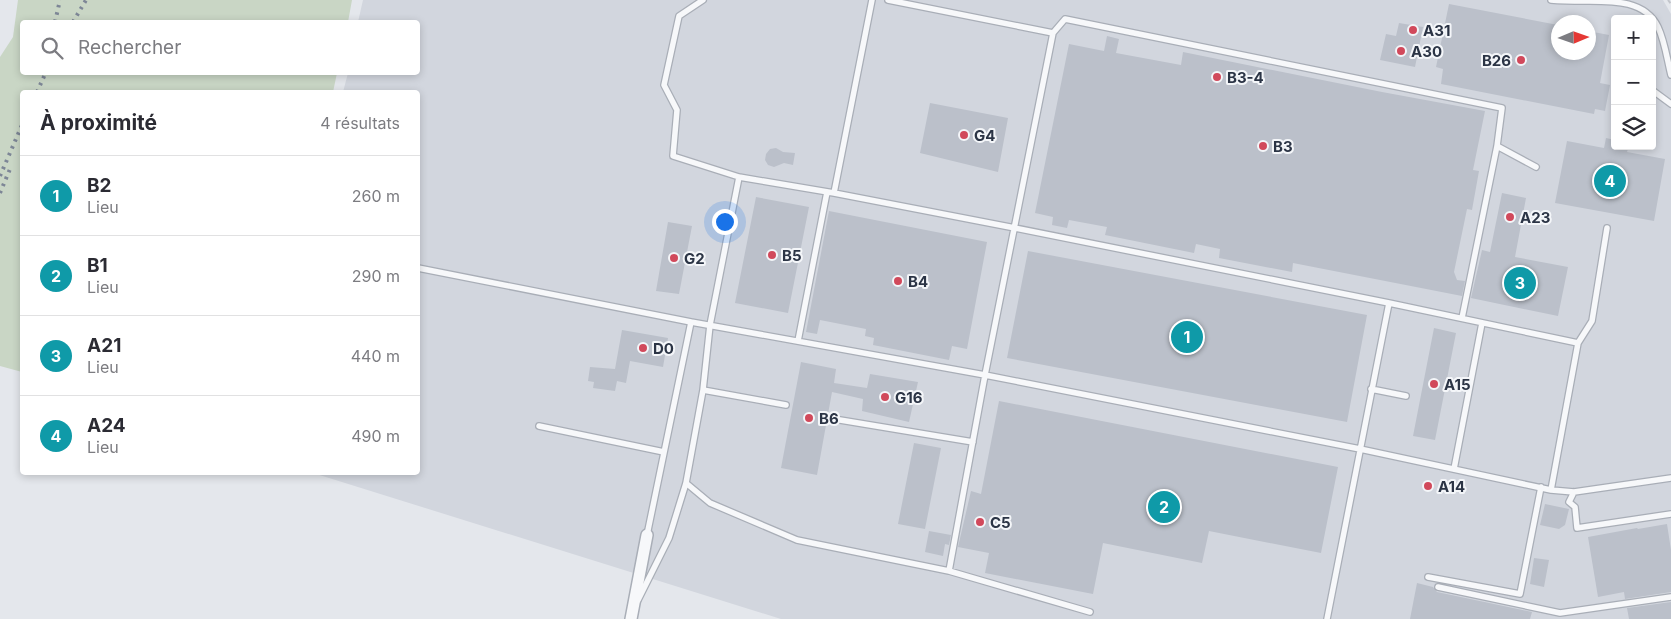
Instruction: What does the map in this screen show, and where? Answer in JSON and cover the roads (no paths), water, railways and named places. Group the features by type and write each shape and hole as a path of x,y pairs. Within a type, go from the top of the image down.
{"street":[{"path":"632,616 647,535"}],"lane":[{"path":"703,0 679,16 664,85 676,110 673,156 739,177 834,193 1015,228 1578,343"},
{"path":"834,193 872,0"},
{"path":"888,0 1054,33"},
{"path":"1551,0 1618,1 1636,6 1648,13 1657,25 1671,76"},
{"path":"949,571 985,375 1054,33 1065,19 1502,108 1497,146 1462,318"},
{"path":"1656,93 1671,104"},
{"path":"1497,146 1536,167"},
{"path":"632,616 669,538 686,482 703,390 710,325 739,177"},
{"path":"798,341 827,192"},
{"path":"1551,490 1578,343 1592,320 1607,228"},
{"path":"420,268 691,322 985,375 1360,449 1551,490 1574,492 1671,478"},
{"path":"1327,619 1389,303"},
{"path":"647,535 691,322"},
{"path":"1454,469 1482,323"},
{"path":"1371,389 1406,396"},
{"path":"703,390 786,405"},
{"path":"834,419 973,442"},
{"path":"539,426 664,452"},
{"path":"686,482 710,503 797,540 949,571 1090,612"},
{"path":"1428,577 1520,594 1541,487"},
{"path":"1574,492 1569,502 1574,507 1577,528 1671,514"},
{"path":"1438,587 1560,616 1671,597"}],"railway":[{"path":"55,20 60,0"},
{"path":"74,20 86,0"},
{"path":"38,90 45,75"},
{"path":"0,176 20,130"},
{"path":"0,193 10,169"}],"place":[{"name":"A31","path":"1413,30"},
{"name":"A30","path":"1401,51"},
{"name":"B26","path":"1521,60"},
{"name":"B3-4","path":"1217,77"},
{"name":"G4","path":"964,135"},
{"name":"B3","path":"1263,146"},
{"name":"A24","path":"1610,181"},
{"name":"A23","path":"1510,217"},
{"name":"B5","path":"772,255"},
{"name":"G2","path":"674,258"},
{"name":"B4","path":"898,281"},
{"name":"A21","path":"1520,283"},
{"name":"B2","path":"1187,337"},
{"name":"D0","path":"643,348"},
{"name":"A15","path":"1434,384"},
{"name":"G16","path":"885,397"},
{"name":"B6","path":"809,418"},
{"name":"A14","path":"1428,486"},
{"name":"B1","path":"1164,507"},
{"name":"C5","path":"980,522"}]}
